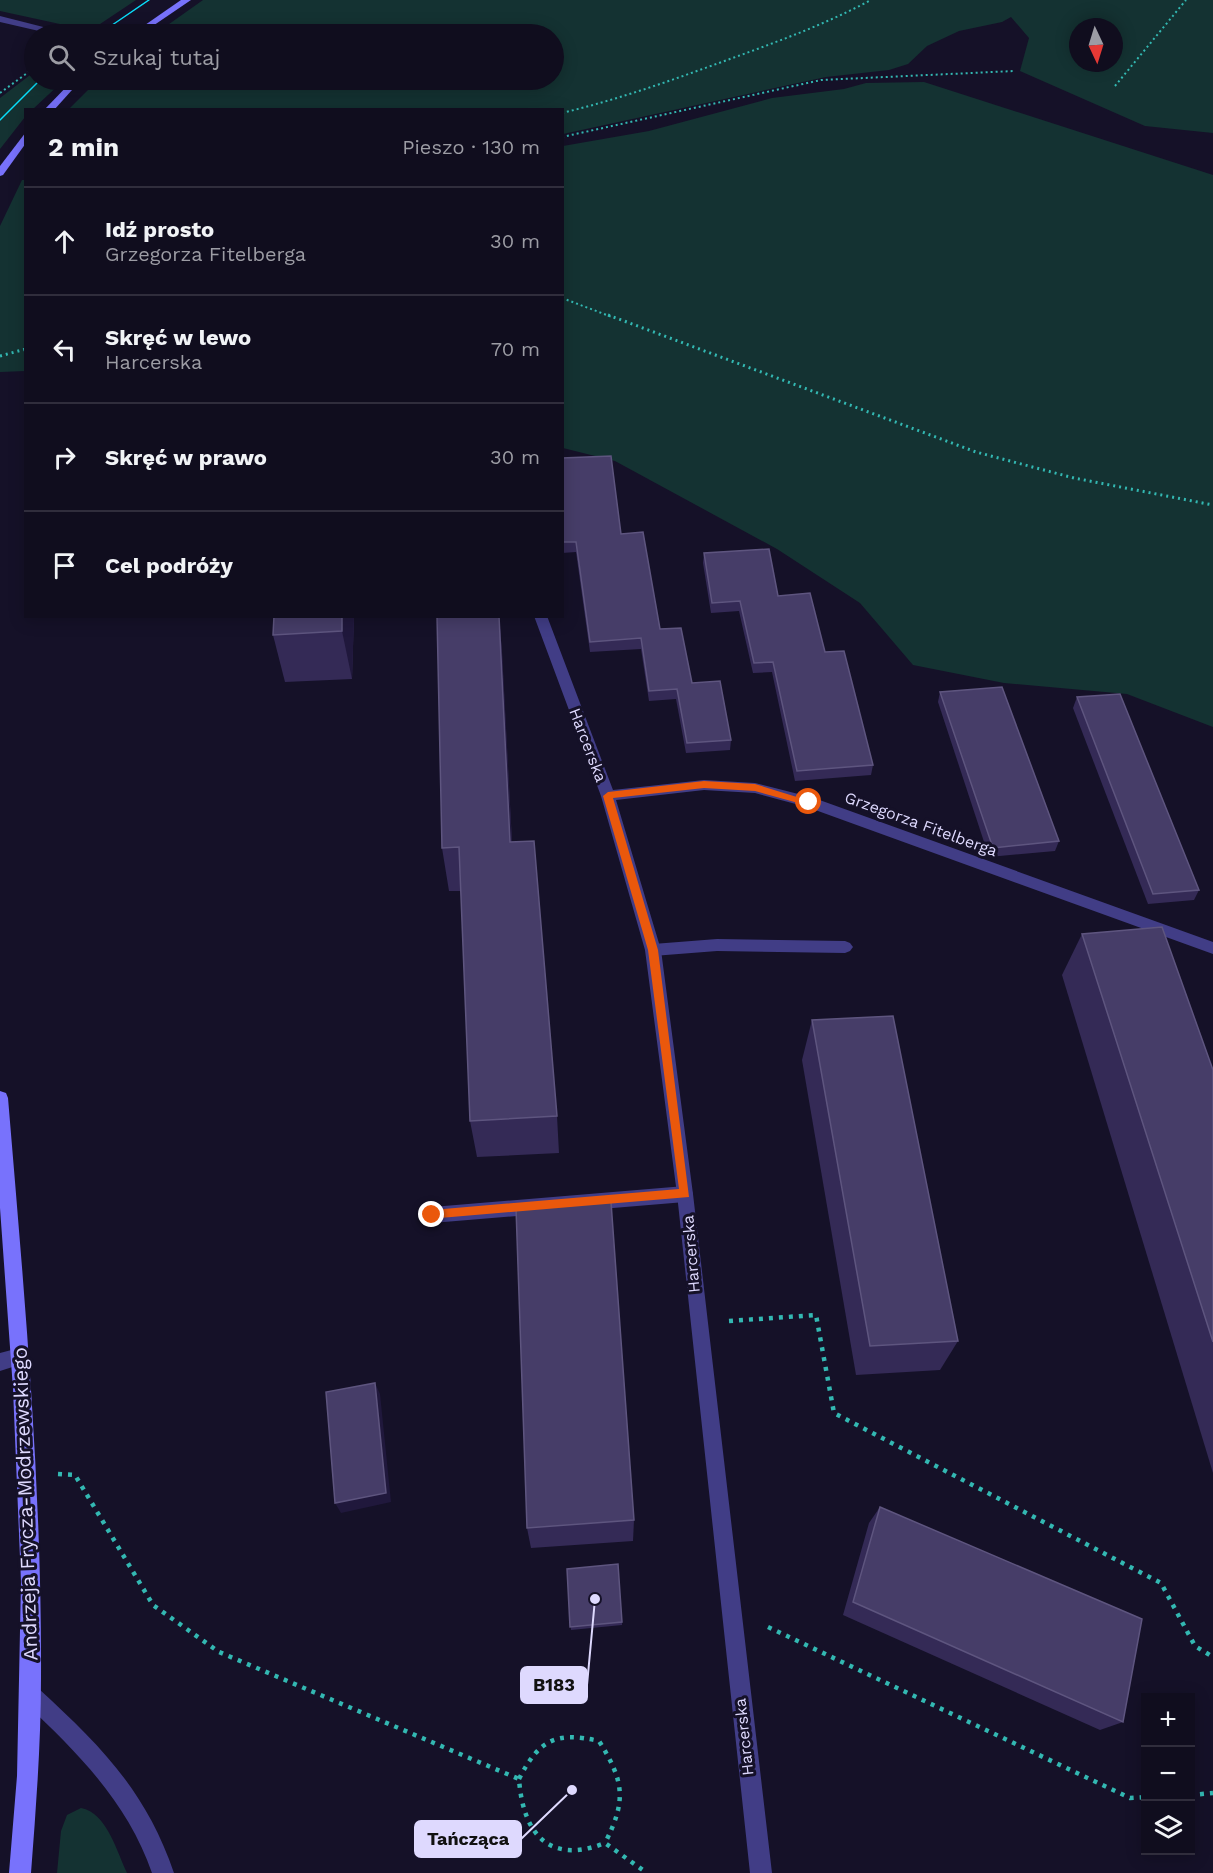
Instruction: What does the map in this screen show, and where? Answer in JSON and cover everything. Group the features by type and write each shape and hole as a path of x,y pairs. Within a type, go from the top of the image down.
{"main road":[{"path":"151,24 187,0"},
{"path":"50,108 67,90"},
{"path":"0,172 24,138"},
{"name":"Andrzeja Frycza-Modrzewskiego","path":"0,1098 27,1472 32,1696 20,1873"}],"street":[{"path":"0,19 24,25"},
{"name":"Harcerska","path":"541,618 608,796 653,950 685,1194 697,1323 760,1873"},
{"name":"Grzegorza Fitelberga","path":"608,796 704,784 755,788 809,802 1213,948"},
{"path":"1164,952 1167,932"},
{"path":"653,950 717,945 845,947"},
{"path":"432,1215 685,1194"},
{"path":"0,1362 19,1357"},
{"path":"32,1696 79,1740 126,1793 159,1858 163,1873"}],"path":[{"path":"564,112 611,100 761,49 837,18 871,0"},
{"path":"1115,86 1186,0"},
{"path":"564,137 821,80 1014,71"},
{"path":"0,93 24,75"},
{"path":"564,299 976,452 1074,478 1213,505"},
{"path":"0,356 24,350"},
{"path":"697,1323 816,1315 834,1413 1161,1583 1195,1646 1213,1657"},
{"path":"27,1472 75,1475 153,1605 219,1652 519,1779"},
{"path":"731,1609 1130,1798 1141,1797"},
{"path":"568,1735 599,1741 623,1787 622,1805 605,1843 588,1852 566,1854 547,1845 533,1831 522,1811 519,1779 529,1759 542,1743 568,1735"},
{"path":"1195,1795 1213,1794"},
{"path":"605,1843 647,1873"}],"green space":[{"path":"0,0 136,0 100,24 60,24 0,11"},
{"path":"203,0 1213,0 1213,133 1145,126 1020,71 1029,38 1011,17 1002,22 959,31 927,46 908,64 889,70 826,77 564,134 564,108 70,108 88,90 564,90 564,24 169,24"},
{"path":"24,80 24,90 53,90 34,108 24,108 24,118 0,149 0,98"},
{"path":"924,82 1213,175 1213,727 1127,694 1004,683 913,665 860,603 777,549 615,461 564,448 564,146 649,131 772,98 844,89 866,83"},
{"path":"24,180 24,371 0,372 0,226"},
{"path":"81,1808 90,1811 104,1825 127,1873 57,1873 61,1831 67,1815"}],"building":[{"path":"611,456 621,534 643,532 660,629 681,628 692,683 720,681 731,740 687,743 677,689 649,691 641,638 590,642 576,542 564,542 564,458"},
{"path":"769,549 778,596 810,593 825,652 844,651 873,765 797,771 773,662 754,663 740,601 712,603 704,553"},
{"path":"274,618 342,618 342,631 273,635"},
{"path":"437,618 499,618 510,842 534,841 557,1116 470,1121 459,847 442,848"},
{"path":"1002,687 1059,841 993,848 940,692"},
{"path":"1120,694 1199,890 1153,894 1077,697"},
{"path":"1162,927 1213,1070 1213,1342 1082,934"},
{"path":"893,1016 958,1341 870,1346 812,1020"},
{"path":"611,1202 634,1520 527,1528 516,1208"},
{"path":"375,1383 386,1493 335,1503 326,1392"},
{"path":"880,1507 1142,1619 1123,1722 853,1602"},
{"path":"618,1564 622,1622 570,1627 567,1569"}],"tram line":[{"path":"114,24 149,0"},
{"path":"0,120 30,90"}],"place":[{"name":"B183","path":"595,1599"},
{"name":"Tańcząca","path":"572,1790"}],"route":[{"path":"432,1215 685,1194 653,950 617,834 608,796 704,784 755,788 809,802"}]}
